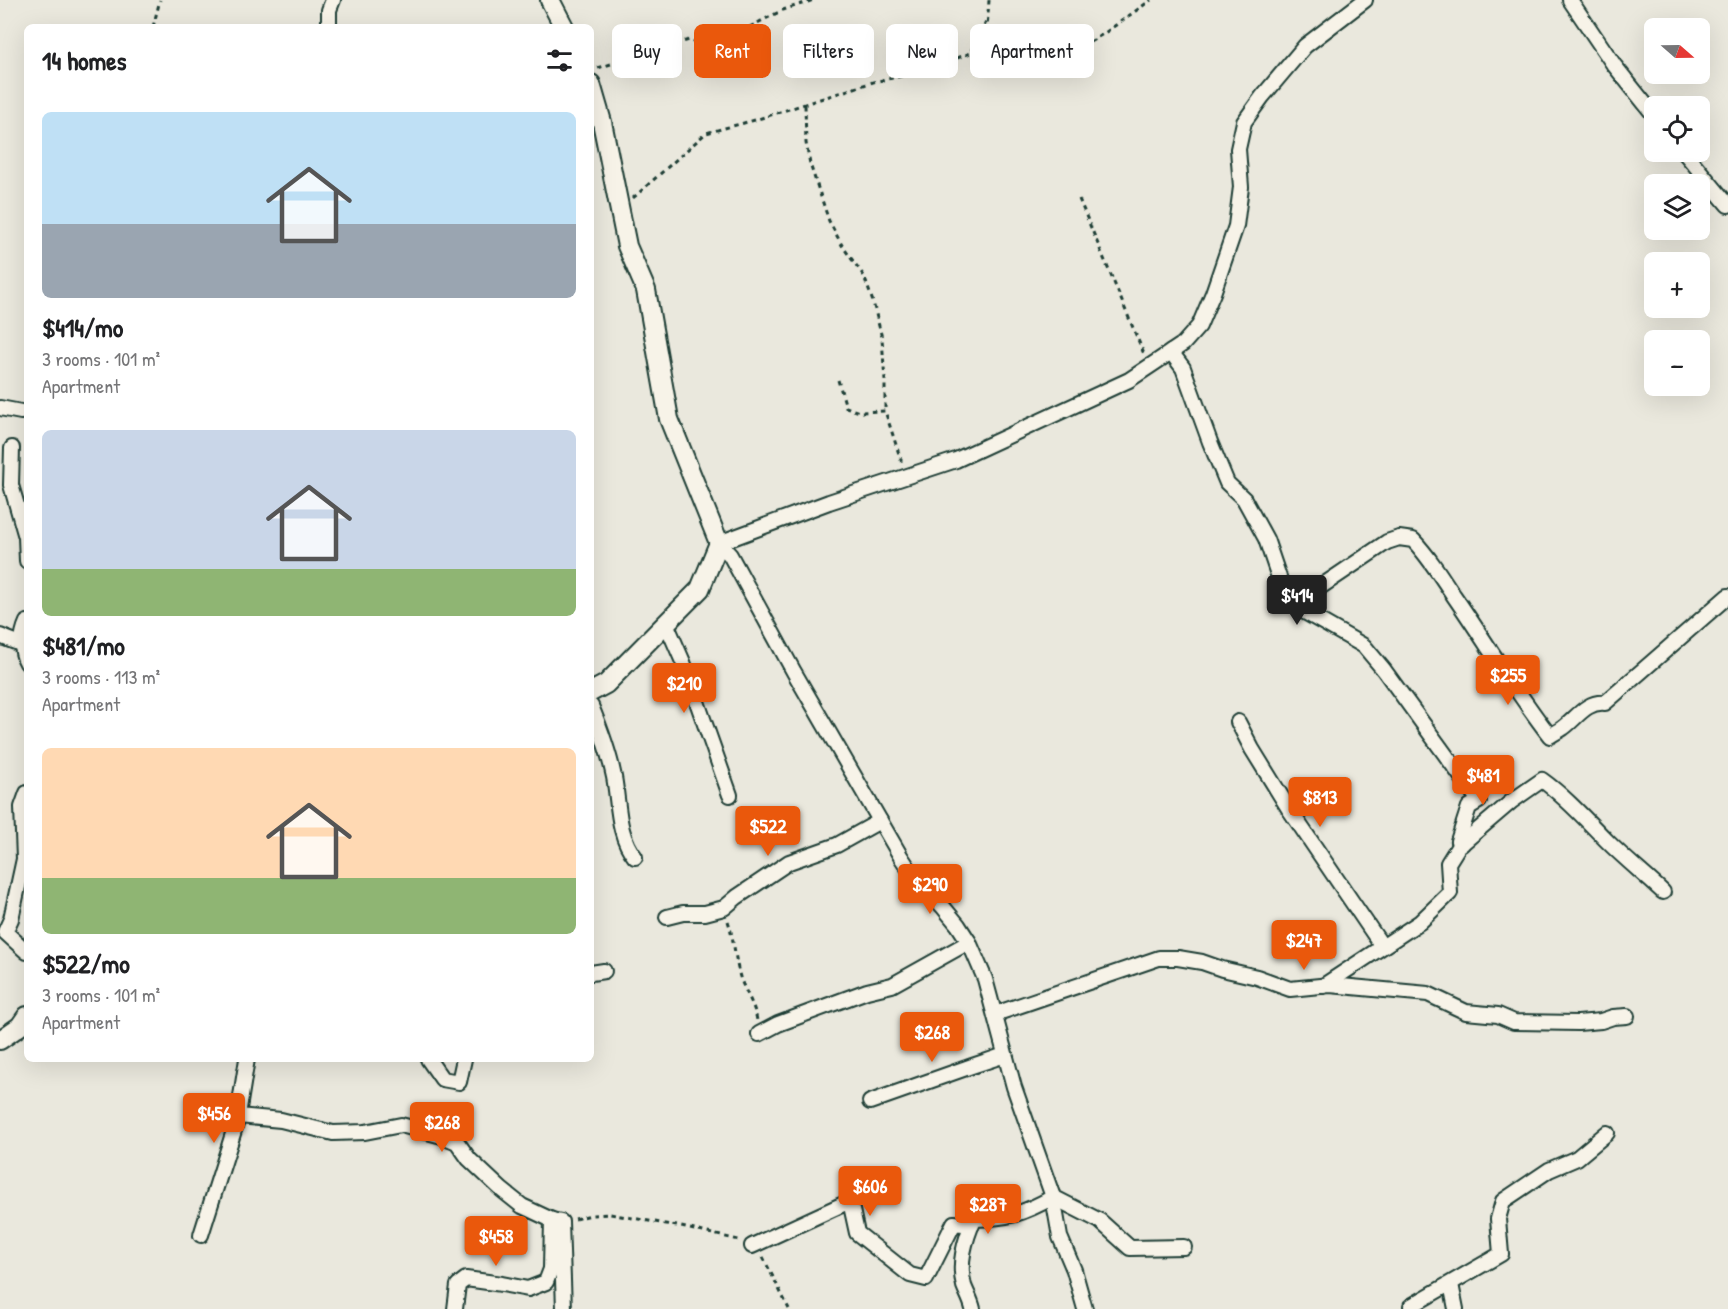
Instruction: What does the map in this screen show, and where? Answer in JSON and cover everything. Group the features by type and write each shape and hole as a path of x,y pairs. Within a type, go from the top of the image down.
{"street":[{"path":"329,24 329,10 333,0"},
{"path":"550,0 562,24"},
{"path":"594,690 606,684 700,588 719,543 829,502 956,460 1130,380 1183,344 1199,326 1236,226 1241,187 1238,149 1244,122 1305,46 1365,0"},
{"path":"1570,0 1614,65 1644,102"},
{"path":"594,94 602,122 627,246 646,290 669,419 719,543 730,555 794,672 911,872 944,908 969,942 985,979 1014,1087 1053,1197 1060,1237 1074,1270 1085,1309"},
{"path":"1692,162 1728,205"},
{"path":"1171,352 1183,368 1227,483 1244,499 1266,539 1284,592 1301,610 1364,646 1384,669 1479,801 1469,807 1458,841 1462,844"},
{"path":"0,408 21,412"},
{"path":"12,448 11,485 24,530"},
{"path":"1295,604 1387,542 1399,538 1413,540 1426,554 1479,632 1523,702 1550,736 1564,728 1596,702 1605,704 1728,596"},
{"path":"666,623 683,662 730,795"},
{"path":"24,629 22,634 24,659"},
{"path":"0,636 23,645"},
{"path":"594,714 614,775 620,819 630,850 635,857"},
{"path":"1238,722 1289,809 1382,946"},
{"path":"1323,986 1420,922 1450,893 1448,863 1462,844 1512,801 1542,780 1589,821 1606,840 1663,892"},
{"path":"24,801 22,807 24,859 6,932 24,949"},
{"path":"667,916 705,913 724,908 789,862 837,845 880,821"},
{"path":"759,1034 778,1024 892,985 969,942"},
{"path":"994,1014 1159,958 1178,958 1257,977 1290,989 1323,986 1428,994 1466,1012 1498,1015 1514,1022 1578,1023 1627,1016"},
{"path":"0,1040 20,1026 24,1020"},
{"path":"870,1102 1005,1055"},
{"path":"201,1235 238,1116 247,1062"},
{"path":"430,1062 442,1079 459,1082 463,1062"},
{"path":"238,1116 281,1120 333,1133 365,1132 401,1125 442,1136 457,1142 469,1159 522,1206 556,1221"},
{"path":"1411,1306 1501,1254 1498,1219 1503,1202 1548,1170 1577,1158 1607,1133"},
{"path":"973,1309 964,1286 962,1265 965,1242 974,1219 1002,1218 1032,1209 1053,1197"},
{"path":"1053,1197 1100,1221 1130,1248 1184,1247"},
{"path":"752,1246 850,1201 857,1233 910,1275 926,1279 954,1223 972,1225"},
{"path":"455,1309 458,1285 466,1279 528,1289 546,1282 551,1269 556,1221"},
{"path":"556,1221 564,1309"},
{"path":"1451,1284 1456,1309"}],"path":[{"path":"154,24 160,0"},
{"path":"594,70 689,40 710,46 783,10 814,0"},
{"path":"989,0 987,29 1000,56 1018,68 1042,72 1106,32 1151,0"},
{"path":"620,208 706,133 755,120 873,82 912,74 971,53 988,18"},
{"path":"805,104 806,143 810,164 829,220 843,247 864,276 873,303 882,338 885,411 907,476"},
{"path":"1079,199 1149,367"},
{"path":"838,380 846,407 859,412 885,411"},
{"path":"724,908 733,936 740,978 756,1012 759,1034"},
{"path":"556,1221 610,1214 745,1241 760,1251 789,1309"}]}
